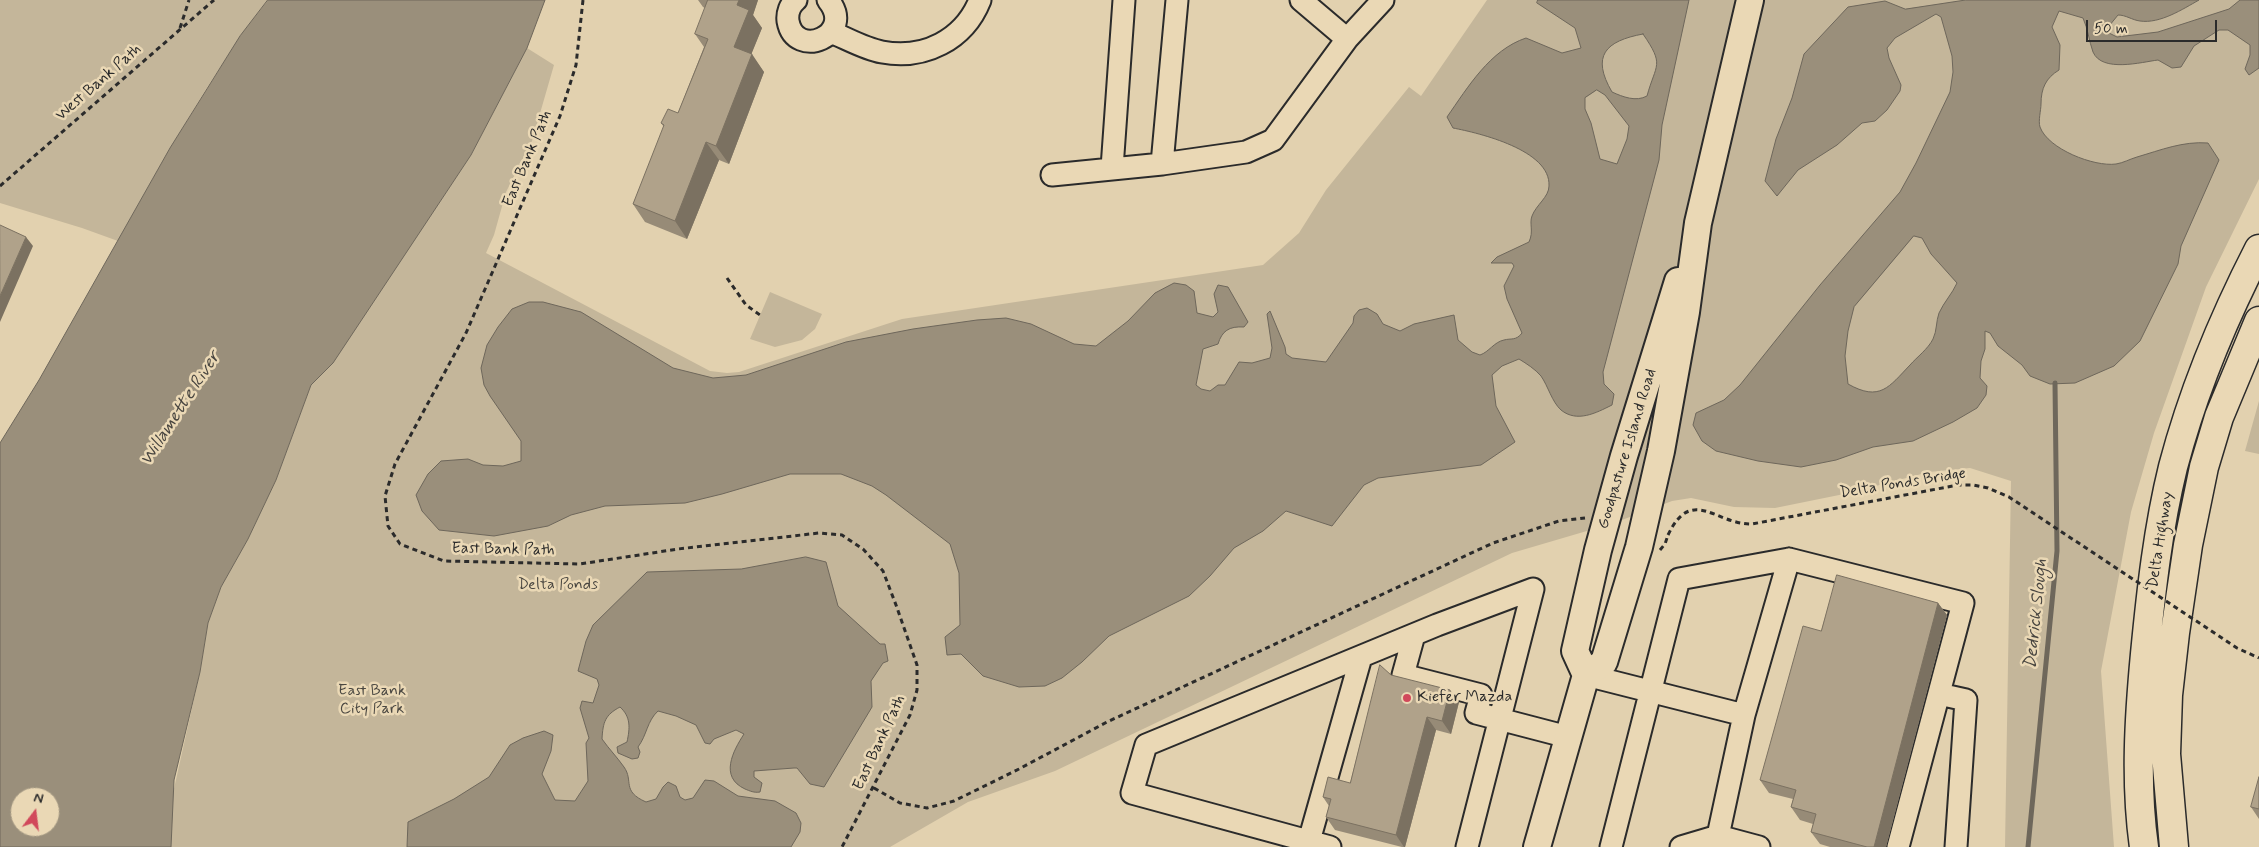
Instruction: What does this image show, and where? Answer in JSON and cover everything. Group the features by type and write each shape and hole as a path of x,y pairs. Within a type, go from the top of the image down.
{"highway":[{"name":"Delta Highway","path":"2144,847 2139,751 2143,680 2157,553 2168,494 2186,423 2205,368 2242,282 2259,249"},
{"name":"Delta Highway","path":"2174,847 2166,754 2168,695 2188,545 2204,467 2219,417 2259,321"}],"main road":[{"name":"Goodpasture Island Road","path":"1698,223 1669,308 1598,550 1574,651 1586,675 1604,662 1639,547 1663,442 1686,312 1698,223 1750,0"},
{"path":"1537,847 1586,675"}],"lane":[{"path":"796,0 789,10 788,19 794,34 806,41 814,42 822,40 832,32 836,16 834,8 828,0"},
{"path":"832,32 882,52 912,53 929,50 944,43 959,32 980,0"},
{"path":"1112,168 1124,0"},
{"path":"1162,164 1176,0"},
{"path":"1302,0 1347,39"},
{"path":"1052,175 1162,164 1246,152 1273,140 1347,39 1383,0"},
{"path":"1718,836 1744,715 1789,559"},
{"path":"1611,847 1678,579 1789,559 1963,603 1898,847"},
{"path":"1330,847 1132,793 1146,745 1414,635 1533,589 1467,847"},
{"path":"1414,635 1403,675 1481,695 1476,712 1568,737"},
{"path":"1309,841 1361,657"},
{"path":"1586,675 1744,715"},
{"path":"1939,694 1966,700 1956,847"},
{"path":"1681,847 1718,836 1759,847"}],"path":[{"path":"179,30 189,0"},
{"name":"West Bank Path","path":"0,186 214,0"},
{"name":"East Bank Path","path":"583,0 576,65 560,116 466,333 394,464 385,496 388,526 400,544 444,561 580,564 678,548 809,534 842,535 863,548 883,571 917,665 917,690 910,715 842,847"},
{"path":"727,278 746,305 760,315"},
{"name":"Delta Ponds Bridge","path":"1668,535 1675,520 1689,511 1704,510 1738,522 1752,524 1958,485 1980,486 2009,497 2237,648 2259,658"},
{"path":"874,788 900,803 927,808 954,801 1107,722 1494,542 1559,521 1588,518"}],"green space":[{"path":"0,0 268,0 207,88 170,148 118,241 0,203"},
{"name":"Delta Ponds","path":"1487,0 2259,0 2259,179 2206,287 2154,433 2131,512 2101,671 2114,847 2005,847 2011,481 1970,468 1929,472 1849,493 1775,508 1734,507 1691,498 1672,501 1614,523 1512,553 1055,771 968,802 890,847 161,847 200,672 208,623 221,587 248,539 276,480 311,385 333,362 471,155 527,48 554,65 532,141 506,192 494,235 486,253 710,371 727,373 739,372 902,319 1263,265 1299,233 1326,190 1409,87 1421,96"},
{"path":"770,292 822,314 815,329 802,340 775,347 750,339"},
{"path":"2259,401 2259,454 2245,451"}],"water":[{"name":"Willamette River","path":"268,0 545,0 527,48 471,155 333,363 311,385 276,480 248,539 221,587 208,623 200,672 174,780 171,847 0,847 0,443 39,380 170,148 240,36"},
{"path":"1538,0 1689,0 1662,125 1659,160 1603,372 1604,384 1614,394 1612,405 1586,415 1573,416 1567,414 1558,407 1541,376 1531,367 1519,359 1502,366 1492,375 1496,406 1515,442 1481,465 1378,478 1364,485 1332,526 1286,511 1263,531 1234,548 1210,576 1189,596 1109,636 1062,678 1045,686 1019,687 983,676 961,654 947,655 945,637 960,625 959,573 950,544 872,486 841,474 790,474 685,503 605,506 571,515 548,526 494,536 439,530 422,511 416,495 428,474 441,461 468,459 483,465 503,466 521,461 521,441 490,396 484,385 481,368 487,345 498,327 512,309 529,302 543,302 581,312 673,368 713,378 746,375 846,342 913,329 977,320 1006,318 1031,324 1074,344 1096,346 1128,321 1155,293 1174,283 1186,285 1194,291 1197,313 1213,317 1218,312 1214,294 1218,285 1228,287 1248,322 1244,327 1234,327 1227,330 1218,344 1203,349 1196,385 1201,389 1210,391 1218,385 1225,385 1239,362 1252,363 1270,358 1272,348 1267,314 1270,311 1285,347 1286,354 1292,358 1326,362 1353,323 1354,316 1359,310 1367,308 1377,314 1383,324 1400,331 1414,324 1454,315 1458,340 1472,352 1480,355 1483,354 1497,343 1516,338 1522,333 1507,299 1504,286 1514,266 1512,263 1491,263 1497,257 1529,242 1532,216 1547,194 1549,186 1547,173 1538,162 1526,153 1512,145 1495,139 1453,128 1447,117 1481,71 1501,51 1513,44 1526,38 1562,53 1581,48 1575,28 1537,3","holes":["1643,34 1650,44 1657,65 1647,96 1634,99 1612,92 1603,69 1605,52 1619,41","1597,90 1605,95 1629,126 1627,139 1617,164 1600,159 1591,123 1585,109 1585,98"]},
{"path":"1966,0 2199,0 2171,15 2155,20 2140,21 2118,15 2105,31 2117,37 2158,32 2229,9 2240,0 2259,0 2259,68 2249,75 2245,69 2250,55 2250,45 2228,30 2219,30 2194,46 2181,67 2172,68 2158,60 2123,65 2105,62 2093,52 2083,18 2059,11 2052,27 2060,45 2059,70 2051,76 2043,88 2039,119 2040,127 2052,142 2073,155 2096,163 2119,163 2190,143 2208,143 2219,160 2181,246 2178,264 2140,341 2114,366 2075,383 2050,384 2030,376 2022,365 1998,346 1990,333 1985,331 1985,349 1981,361 1980,378 1987,386 1986,395 1977,408 1913,441 1873,447 1836,460 1801,467 1758,461 1716,451 1702,441 1693,425 1696,413 1724,400 1740,385 1820,285 1900,192 1950,92 1953,72 1952,56 1941,17 1936,14 1895,38 1887,48 1889,58 1901,85 1900,91 1887,110 1875,121 1862,123 1837,145 1798,170 1777,196 1765,181 1776,139 1792,98 1804,54 1848,7 1885,1 1905,9","holes":["1914,236 1922,238 1931,254 1957,283 1939,313 1931,343 1896,380 1883,390 1868,392 1848,384 1845,356 1848,331 1854,307"]},
{"path":"806,557 826,562 838,606 880,644 885,644 888,661 883,663 871,681 872,707 824,787 810,784 797,768 794,768 754,771 754,777 762,783 760,792 745,789 732,778 730,771 736,748 744,734 736,730 714,739 710,744 705,743 696,725 676,716 658,711 654,715 638,747 640,752 638,758 632,759 618,753 617,747 627,742 629,727 628,719 620,707 608,716 603,728 602,739 624,767 627,772 629,786 633,794 638,798 646,802 656,799 668,782 676,786 680,797 685,800 693,798 705,780 714,781 738,796 775,801 796,813 801,823 800,832 791,847 407,847 408,822 454,799 489,777 510,745 523,738 544,731 553,735 551,751 542,774 555,800 575,801 588,781 586,743 589,738 580,708 582,701 593,703 599,685 597,679 578,671 586,641 593,625 647,572 741,569"}],"building":[{"path":"708,0 739,0 737,5 749,10 734,47 752,54 716,146 706,142 675,221 633,204 664,125 661,123 668,109 678,113 708,39 695,34"},
{"path":"0,225 26,237 0,296"},
{"path":"1837,575 1938,603 1874,847 1867,847 1811,832 1816,814 1791,807 1796,790 1760,780 1803,626 1821,631"},
{"path":"1380,665 1391,675 1450,690 1442,721 1427,717 1396,835 1326,817 1331,799 1323,797 1328,777 1350,783"},
{"path":"2259,777 2259,809 2251,807"}],"waterway":[{"name":"Dedrick Slough","path":"2028,847 2057,551 2055,383"}],"place":[{"name":"Kiefer Mazda","path":"1407,698"}],"park label":[{"name":"East Bank City Park","path":"372,701"}]}
